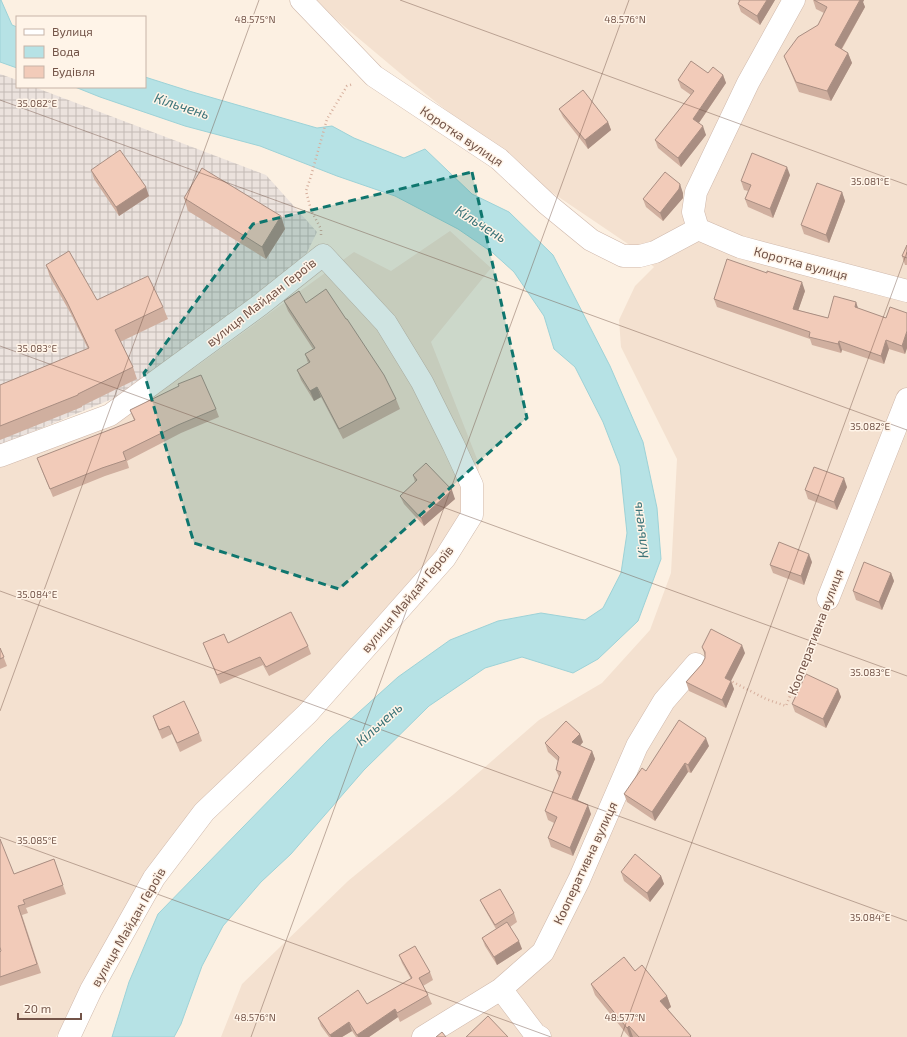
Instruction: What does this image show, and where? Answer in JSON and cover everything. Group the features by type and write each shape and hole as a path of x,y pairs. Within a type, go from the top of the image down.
{"street":[{"name":"Коротка вулиця","path":"301,0 374,76 499,159 547,204 591,240 623,256 640,256 655,252 698,229 740,247 907,291"},
{"path":"698,229 693,212 696,192 748,82 794,0"},
{"name":"вулиця Майдан Героїв","path":"0,456 110,415 260,305 323,254 386,323 422,382 472,485 472,515 445,558 308,713 204,812 154,878 91,990 69,1037"},
{"name":"Кооперативна вулиця","path":"828,599 907,398"},
{"name":"Кооперативна вулиця","path":"423,1037 501,989 543,952 579,880 638,746 664,701 696,664"},
{"path":"501,989 535,1034 540,1037"}],"path":[{"path":"321,228 311,210 306,191 327,119 347,86 374,76"},
{"name":"Кооперативна вулиця","path":"696,664 766,699 786,706 828,599"}],"highlighted area":[{"path":"472,172 527,418 339,589 194,543 144,373 253,224"}],"shaded area":[{"path":"313,0 907,0 907,1037 221,1037 242,984 348,881 454,794 539,720 602,683 650,630 671,573 677,459 621,347 619,320 635,286 654,267 631,246 535,181 407,79"},
{"path":"0,74 16,80 16,88 37,88 266,175 317,232 301,265 122,395 0,445"},
{"path":"450,231 491,268 431,342 479,464 474,521 406,613 207,796 122,918 56,1037 0,1037 0,464 113,421 197,366 354,252 391,271"}],"water":[{"path":"1,0 12,25 16,27 16,68 0,62"},
{"name":"Кільчень","path":"146,77 317,128 332,126 354,138 404,158 425,149 472,194 509,212 553,255 610,366 643,442 657,508 661,559 638,621 598,659 573,673 522,657 485,668 429,706 364,770 291,854 261,882 223,926 202,966 181,1024 174,1037 112,1037 129,982 158,914 329,739 398,677 450,640 498,621 541,613 585,620 603,608 621,573 627,533 620,466 603,422 575,367 554,349 544,316 514,272 493,253 458,229 395,196 337,176 260,146 185,126 78,88 146,88"}],"building":[{"path":"740,0 767,0 757,16 738,4"},
{"path":"814,0 860,0 835,45 848,53 827,91 796,82 784,56 798,37 818,25 827,7"},
{"path":"691,61 708,73 713,67 723,75 693,119 703,126 678,158 655,140 694,91 678,80"},
{"path":"583,90 608,122 585,140 559,109"},
{"path":"120,150 146,187 116,207 91,170"},
{"path":"752,153 787,167 770,209 745,199 751,185 741,181"},
{"path":"202,168 281,216 262,247 184,198"},
{"path":"665,172 680,184 679,189 660,213 643,199"},
{"path":"817,183 842,192 826,235 801,225"},
{"path":"907,245 907,258 902,256"},
{"path":"69,251 97,300 148,276 163,307 115,330 133,367 78,395 0,426 0,385 89,348 67,302 46,265"},
{"path":"727,259 767,273 767,271 802,282 793,309 828,318 834,296 856,302 855,307 886,318 890,307 907,313 907,331 902,346 886,340 881,356 839,341 838,344 809,337 810,332 714,299"},
{"path":"326,289 384,375 396,399 339,429 317,387 310,391 297,370 310,362 305,354 315,348 284,301 299,291 306,303"},
{"path":"201,375 216,409 178,425 123,452 126,460 50,489 37,458 135,420 130,410 179,386 178,384"},
{"path":"426,463 452,490 421,518 400,496 417,480 413,475"},
{"path":"814,467 844,478 834,502 805,490"},
{"path":"779,542 809,554 801,576 770,565"},
{"path":"864,562 891,573 879,602 853,591"},
{"path":"291,612 308,646 266,667 260,657 217,675 203,643 224,634 228,643"},
{"path":"711,629 742,645 725,678 731,681 722,700 686,682 702,664 705,658 705,652 702,647"},
{"path":"0,648 4,657 0,659"},
{"path":"806,674 838,689 823,719 792,704"},
{"path":"184,701 199,733 177,743 169,726 159,730 153,716"},
{"path":"679,720 706,738 688,765 685,763 652,812 624,794 642,768 646,771"},
{"path":"566,721 580,734 572,742 592,751 572,798 588,805 570,848 548,838 557,817 545,811 561,772 556,770 559,757 545,743"},
{"path":"0,839 14,874 54,859 63,885 23,900 25,904 18,906 37,964 0,977 1,951"},
{"path":"635,854 661,876 647,893 621,872"},
{"path":"500,889 514,913 495,925 480,900"},
{"path":"507,922 519,941 494,957 482,938"},
{"path":"415,946 430,972 419,978 428,995 397,1013 395,1009 357,1035 349,1022 330,1035 318,1018 358,990 367,1004 412,978 399,955"},
{"path":"624,957 635,971 642,965 667,996 660,1001 691,1036 690,1037 639,1037 629,1026 627,1028 591,984"},
{"path":"488,1016 508,1037 466,1037"},
{"path":"442,1032 446,1037 436,1037"}]}
